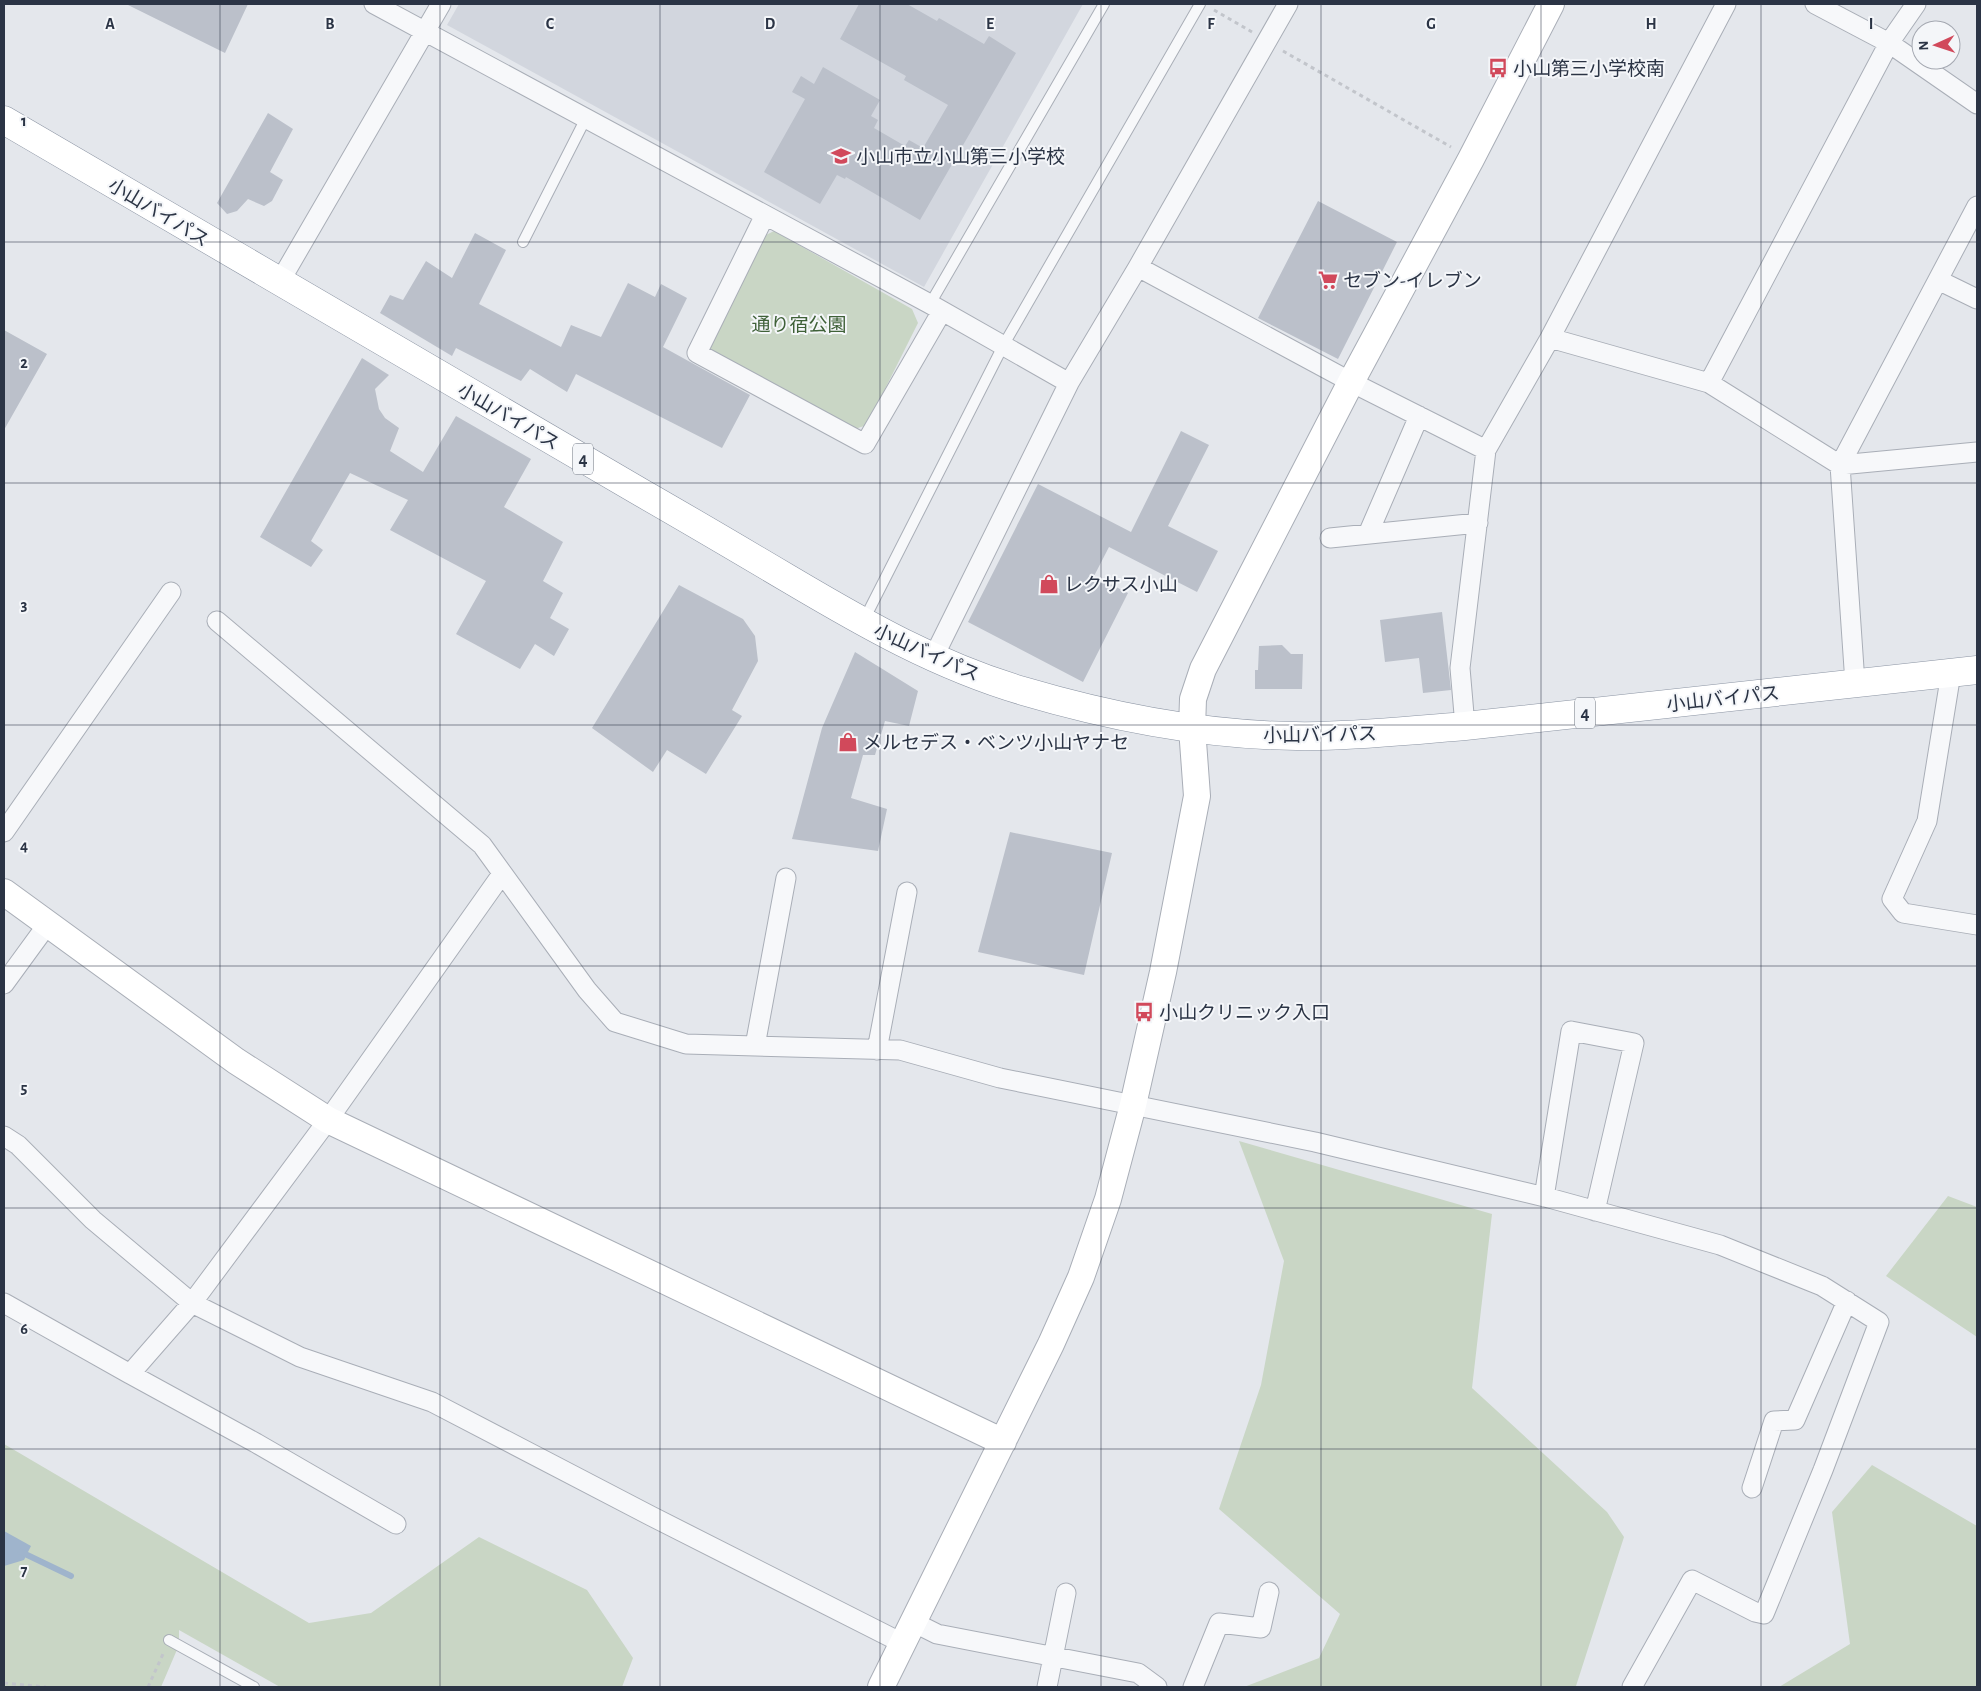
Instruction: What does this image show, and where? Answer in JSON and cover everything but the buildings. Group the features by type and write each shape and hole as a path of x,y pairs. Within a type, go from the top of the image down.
{"highway":[{"name":"小山バイパス","path":"4,120 279,283 863,622 933,658 980,677 1032,693 1093,710 1192,728 1250,734 1317,736 1390,733 1465,726 1964,672"}],"street":[{"path":"374,4 936,308 1069,383"},
{"path":"279,283 442,4"},
{"path":"933,658 1069,383 1138,267 1288,4"},
{"path":"881,1687 1003,1442 1081,1277 1108,1199 1134,1106 1163,972 1197,796 1192,728 1193,699 1203,669 1351,382 1471,159 1551,4"},
{"path":"1465,726 1460,668 1486,450 1550,338 1726,4"},
{"path":"1816,4 1889,43 1977,104"},
{"path":"1709,383 1889,43 1916,4"},
{"path":"1855,684 1840,465 1977,206"},
{"path":"765,215 697,353 865,444 936,308"},
{"path":"1138,267 1351,382 1486,450"},
{"path":"1938,280 1977,299"},
{"path":"1550,338 1709,383 1840,465 1977,452"},
{"path":"1368,534 1419,416"},
{"path":"1330,538 1478,523"},
{"path":"4,832 171,592"},
{"path":"217,621 482,844 587,990 615,1022 686,1044 900,1050 1000,1078 1315,1142 1544,1197 1720,1245 1822,1286 1879,1322 1823,1470 1764,1614 1755,1612 1692,1580 1632,1687"},
{"path":"1964,672 1927,821 1892,899 1903,913 1977,925"},
{"path":"130,1374 192,1303 328,1120 502,874"},
{"path":"755,1046 786,878"},
{"path":"4,892 236,1061 328,1120 1003,1442"},
{"path":"878,1050 907,892"},
{"path":"4,984 47,925"},
{"path":"1544,1197 1571,1031 1634,1043 1596,1211"},
{"path":"4,1136 18,1145 93,1220 192,1303 300,1357 432,1402 642,1512 908,1632 937,1634 1138,1673 1157,1687"},
{"path":"1752,1488 1774,1421 1795,1420 1847,1301"},
{"path":"4,1303 256,1443 396,1524"},
{"path":"1047,1687 1066,1592"},
{"path":"1193,1687 1219,1623 1261,1628 1269,1592"}],"lane":[{"path":"936,308 1104,4"},
{"path":"863,622 1003,346 1200,4"},
{"path":"523,242 586,118"},
{"path":"169,1640 254,1687"}],"path":[{"path":"1212,8 1471,159"},
{"path":"148,1687 169,1640"},
{"path":"4,1683 46,1687"}],"shaded area":[{"name":"小山市立小山第三小学校","path":"459,4 1083,4 924,287 447,25"}],"green space":[{"name":"通り宿公園","path":"774,231 912,309 918,323 867,425 855,429 710,355 704,344 758,239"},
{"path":"1239,1141 1492,1214 1472,1388 1607,1512 1624,1537 1576,1686 1244,1687 1319,1658 1340,1614 1219,1509 1261,1385 1284,1261"},
{"path":"1948,1196 1977,1207 1977,1337 1886,1276"},
{"path":"4,1444 309,1623 371,1613 479,1537 587,1590 633,1658 622,1687 280,1687 179,1630 179,1645 161,1687 4,1687"},
{"path":"1872,1465 1977,1526 1977,1687 1779,1687 1850,1644 1832,1512"}],"water":[{"path":"4,1531 31,1546 24,1560 4,1566"}],"waterway":[{"path":"21,1552 71,1576"}],"place":[{"name":"小山第三小学校南","path":"1498,68"},
{"name":"小山市立小山第三小学校","path":"841,156"},
{"name":"セブン-イレブン","path":"1328,280"},
{"name":"レクサス小山","path":"1049,584"},
{"name":"メルセデス・ベンツ小山ヤナセ","path":"848,742"},
{"name":"小山クリニック入口","path":"1144,1012"}]}
